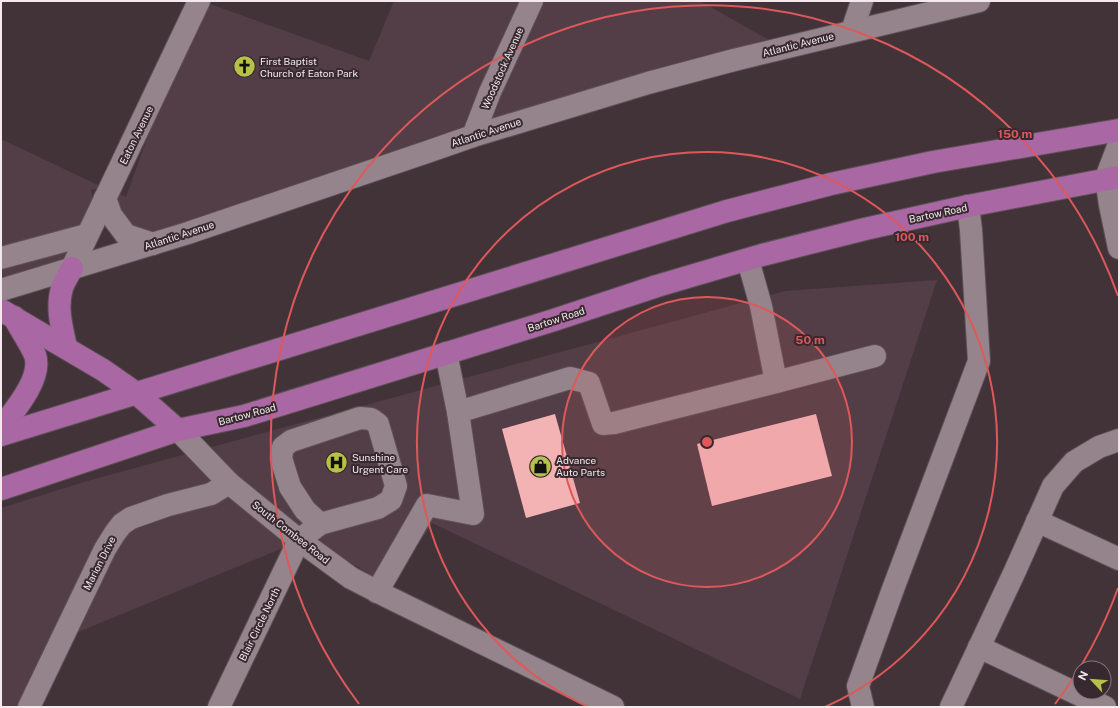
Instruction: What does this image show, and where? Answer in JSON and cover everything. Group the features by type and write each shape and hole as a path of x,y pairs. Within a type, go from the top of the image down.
{"main road":[{"path":"1,435 727,211 831,184 926,164 1036,143 1119,130"},
{"name":"Bartow Road","path":"1,489 178,430 244,416 554,320 657,286 748,260 865,229 968,206 1113,177"},
{"path":"66,347 59,312 62,288 72,268"},
{"path":"1,428 28,390 36,367 35,355 7,313"},
{"name":"South Combee Road","path":"7,313 103,370 136,393 178,430"}],"street":[{"name":"Eaton Avenue","path":"72,268 199,1"},
{"name":"Woodstock Avenue","path":"473,136 490,92 532,1"},
{"path":"852,31 862,1"},
{"name":"Atlantic Avenue","path":"1,290 153,244 473,136 655,81 734,60 979,1"},
{"path":"1118,240 1110,205 1119,144"},
{"path":"105,198 111,215 126,235 153,244"},
{"path":"864,707 858,686 979,361 971,230 968,206"},
{"path":"1,258 86,236"},
{"path":"748,260 761,306 776,382"},
{"path":"377,592 427,505 473,514 458,412 446,353"},
{"path":"458,412 570,378 589,383 603,424 614,423 875,356"},
{"path":"299,540 320,524 378,508 391,500 396,486 378,424 372,419 360,418 291,441 283,447 280,458 290,487 305,510 320,524"},
{"name":"South Combee Road","path":"178,430 229,483 299,540 351,578 613,707"},
{"path":"952,707 1053,486 1074,462 1099,447 1119,440"},
{"name":"Marion Drive","path":"30,707 105,549 122,524 131,518 211,494 229,483"},
{"path":"1037,521 1119,559"},
{"name":"Blair Circle North","path":"219,707 299,540"},
{"path":"979,647 1106,707"}],"shaded area":[{"path":"394,1 520,1 480,88 464,127 423,143 187,222 151,232 133,226 120,211 117,200 120,194 126,197 150,130 210,4 369,61"},
{"path":"545,1 700,1 769,40 644,73 492,119 500,97"},
{"path":"1,139 100,186 97,189 91,190 93,197 63,260 1,279"},
{"path":"937,280 800,699 432,523 391,587 325,547 305,532 237,477 232,470 230,470 208,448 785,291"},
{"path":"186,454 212,481 116,515 106,526 95,544 17,707 1,707 1,508 84,482"},
{"path":"229,496 286,542 283,548 78,632 115,554 130,532 172,515 215,504"}],"building":[{"name":"Advance Auto Parts","path":"555,414 580,503 526,518 502,429"},
{"path":"816,414 832,476 712,506 697,444"}],"place":[{"name":"First Baptist Church of Eaton Park","path":"245,67"},
{"name":"Sunshine Urgent Care","path":"336,463"},
{"name":"Advance Auto Parts","path":"541,466"}]}
